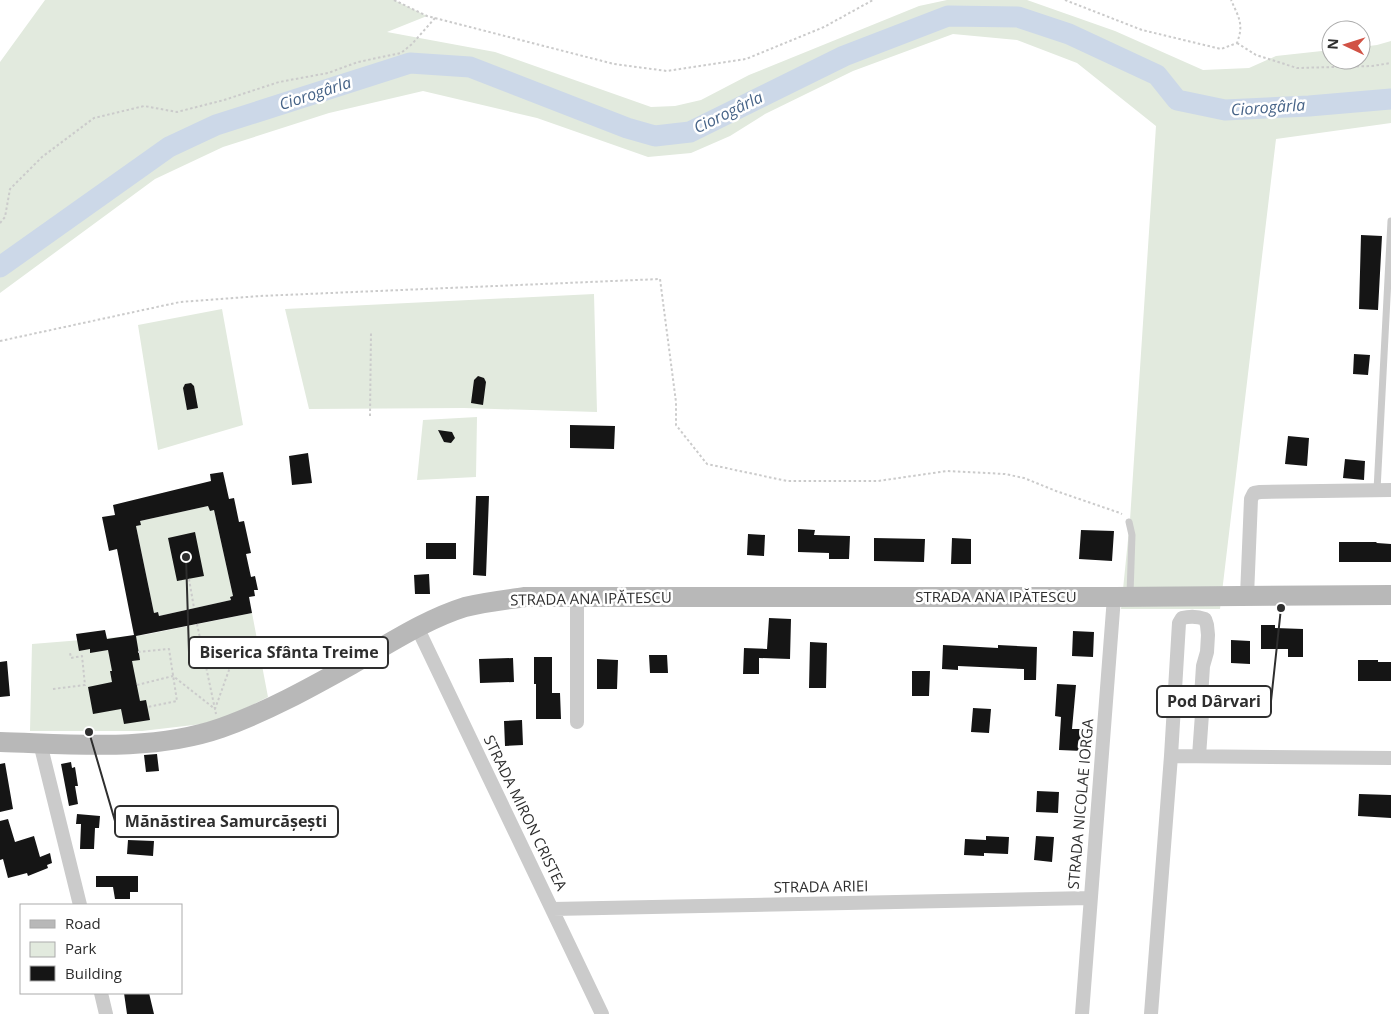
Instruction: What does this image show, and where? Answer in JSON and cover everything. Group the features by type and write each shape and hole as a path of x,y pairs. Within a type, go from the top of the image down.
{"main road":[{"name":"STRADA ANA IPĂTESCU","path":"0,742 137,744 181,738 219,728 257,713 317,684 417,627 463,608 484,602 525,597 1122,597 1194,602 1246,596 1391,595"}],"street":[{"path":"1246,596 1251,499 1254,493 1391,490"},
{"path":"577,597 577,722"},
{"name":"STRADA NICOLAE IORGA","path":"1082,1014 1090,898 1122,597"},
{"path":"1151,1014 1171,756 1179,623 1194,602 1205,619 1208,635 1201,689 1202,714 1199,756"},
{"name":"STRADA MIRON CRISTEA","path":"417,627 602,1014"},
{"path":"40,743 80,904"},
{"path":"1171,756 1391,758"},
{"name":"STRADA ARIEI","path":"553,909 1090,898"},
{"path":"101,994 106,1014"}],"lane":[{"path":"1377,490 1391,221"},
{"path":"1122,597 1132,535 1128,522"}],"path":[{"path":"394,0 427,16 614,64 667,71 746,59 824,27 872,0"},
{"path":"1065,0 1142,30 1222,49 1237,43 1241,31 1239,18 1230,0"},
{"path":"0,223 5,217 10,189 42,157 94,118 144,106 176,112 224,100 279,82 328,73 358,62 401,53 412,44 435,18"},
{"path":"1237,43 1256,54 1297,68 1372,66 1391,63"},
{"path":"0,341 180,302 260,296 660,279 676,402 676,425 707,464 787,481 878,481 948,471 1005,474 1024,478 1056,491 1120,512 1128,522"},
{"path":"370,332 370,416"},
{"path":"189,579 194,608"},
{"path":"197,624 219,728"},
{"path":"138,652 169,649 177,701 148,707"},
{"path":"53,689 85,685 82,656 71,658 70,654"},
{"path":"215,709 234,656"},
{"path":"173,676 215,709"},
{"path":"137,685 173,676"}],"green space":[{"path":"45,0 394,0 427,16 387,32 495,52 651,107 675,106 701,100 749,75 919,6 947,0 1027,0 1115,31 1203,70 1249,68 1276,56 1321,51 1321,70 1371,70 1371,46 1391,41 1391,123 1276,139 1220,609 1121,609 1130,520 1156,126 1077,63 1017,40 953,34 853,71 765,114 730,136 691,153 648,157 537,118 423,91 329,113 223,147 155,179 0,293 0,62"},
{"path":"594,294 597,412 464,408 309,409 285,309"},
{"path":"222,309 243,425 158,450 138,325"},
{"path":"477,417 476,477 417,480 423,420"},
{"path":"208,506 210,510 214,510 233,596 230,597 231,600 159,616 158,612 154,613 136,526 140,521"},
{"path":"252,613 268,697 230,716 202,724 142,731 30,731 32,644 144,635"}],"building":[{"path":"1361,235 1382,236 1378,310 1359,309"},
{"path":"1354,354 1370,355 1368,375 1353,374"},
{"path":"478,376 484,378 486,382 483,405 471,403 474,380"},
{"path":"191,383 194,386 198,408 187,410 183,388 185,384"},
{"path":"570,425 615,426 614,449 570,448"},
{"path":"438,430 452,432 455,438 451,443 444,442"},
{"path":"1288,436 1309,438 1307,466 1285,464"},
{"path":"308,453 312,483 292,485 289,456"},
{"path":"1345,459 1365,461 1364,480 1343,478"},
{"path":"223,472 229,499 234,498 239,522 244,521 251,553 246,554 251,577 255,576 258,590 254,590 255,596 249,597 252,613 136,636 140,660 132,661 140,701 146,700 150,720 124,724 121,709 93,714 88,687 112,682 108,650 90,653 90,649 79,651 76,634 105,630 107,639 134,635 117,549 109,551 102,517 115,515 113,505 211,481 210,474","holes":["208,506 210,511 214,510 233,596 230,597 231,600 159,616 158,612 154,613 136,526 141,525 140,521"]},
{"path":"476,496 489,496 486,576 473,575"},
{"path":"798,529 815,530 814,535 850,536 849,559 829,559 829,553 798,552"},
{"path":"1081,530 1114,531 1112,561 1079,559"},
{"path":"195,532 204,576 177,581 168,538"},
{"path":"748,534 765,535 764,556 747,555"},
{"path":"874,538 925,539 924,562 874,561"},
{"path":"952,538 971,539 971,564 951,564"},
{"path":"1339,542 1391,544 1391,562 1339,562"},
{"path":"426,543 456,543 456,559 426,559"},
{"path":"429,574 430,594 415,594 414,575"},
{"path":"769,618 791,619 790,659 759,658 759,674 743,674 744,648 767,649"},
{"path":"1261,625 1275,625 1275,628 1303,629 1303,657 1288,657 1288,649 1261,649"},
{"path":"1073,631 1094,632 1093,657 1072,656"},
{"path":"1231,640 1250,641 1250,664 1231,663"},
{"path":"810,642 827,643 826,688 809,688"},
{"path":"943,645 998,648 998,645 1037,647 1036,680 1024,680 1024,669 958,666 958,670 942,669"},
{"path":"649,655 667,655 668,673 650,673"},
{"path":"534,657 552,657 552,693 560,693 561,719 536,719"},
{"path":"513,658 514,682 480,683 479,659"},
{"path":"597,659 618,660 617,689 597,689"},
{"path":"1358,660 1391,662 1391,681 1358,681"},
{"path":"7,661 10,696 0,697 0,662"},
{"path":"912,671 930,671 929,696 912,696"},
{"path":"1057,684 1076,685 1072,729 1084,729 1083,751 1059,750 1061,717 1055,716"},
{"path":"973,708 991,709 989,733 971,732"},
{"path":"522,720 523,745 505,746 504,721"},
{"path":"157,754 159,771 146,772 144,755"},
{"path":"71,762 72,768 75,767 78,786 75,786 78,804 69,806 61,764"},
{"path":"5,763 13,809 0,812 0,764"},
{"path":"1037,791 1059,792 1058,813 1036,812"},
{"path":"1359,794 1391,795 1391,818 1358,816"},
{"path":"77,814 100,816 99,828 95,828 94,849 80,849 81,824 76,824"},
{"path":"8,819 15,842 34,836 40,857 50,853 52,863 47,865 48,868 28,876 27,873 8,878 3,859 0,860 0,821"},
{"path":"986,836 1009,837 1008,854 984,853 984,856 964,855 965,839 986,840"},
{"path":"1036,836 1054,837 1052,862 1034,860"},
{"path":"128,840 154,841 153,856 127,854"},
{"path":"96,876 138,876 138,892 130,892 130,899 115,899 113,887 96,887"},
{"path":"124,994 149,994 154,1014 127,1014"}],"waterway":[{"name":"Ciorogârla","path":"0,267 169,147 216,125 410,63 470,67 627,128 655,136 690,132 844,56 948,16 1018,17 1069,34 1157,75 1177,100 1225,110 1309,106 1391,99"}],"place":[{"name":"Biserica Sfânta Treime","path":"186,557"},
{"name":"Pod Dârvari","path":"1281,608"},
{"name":"Mănăstirea Samurcășești","path":"89,732"}]}
